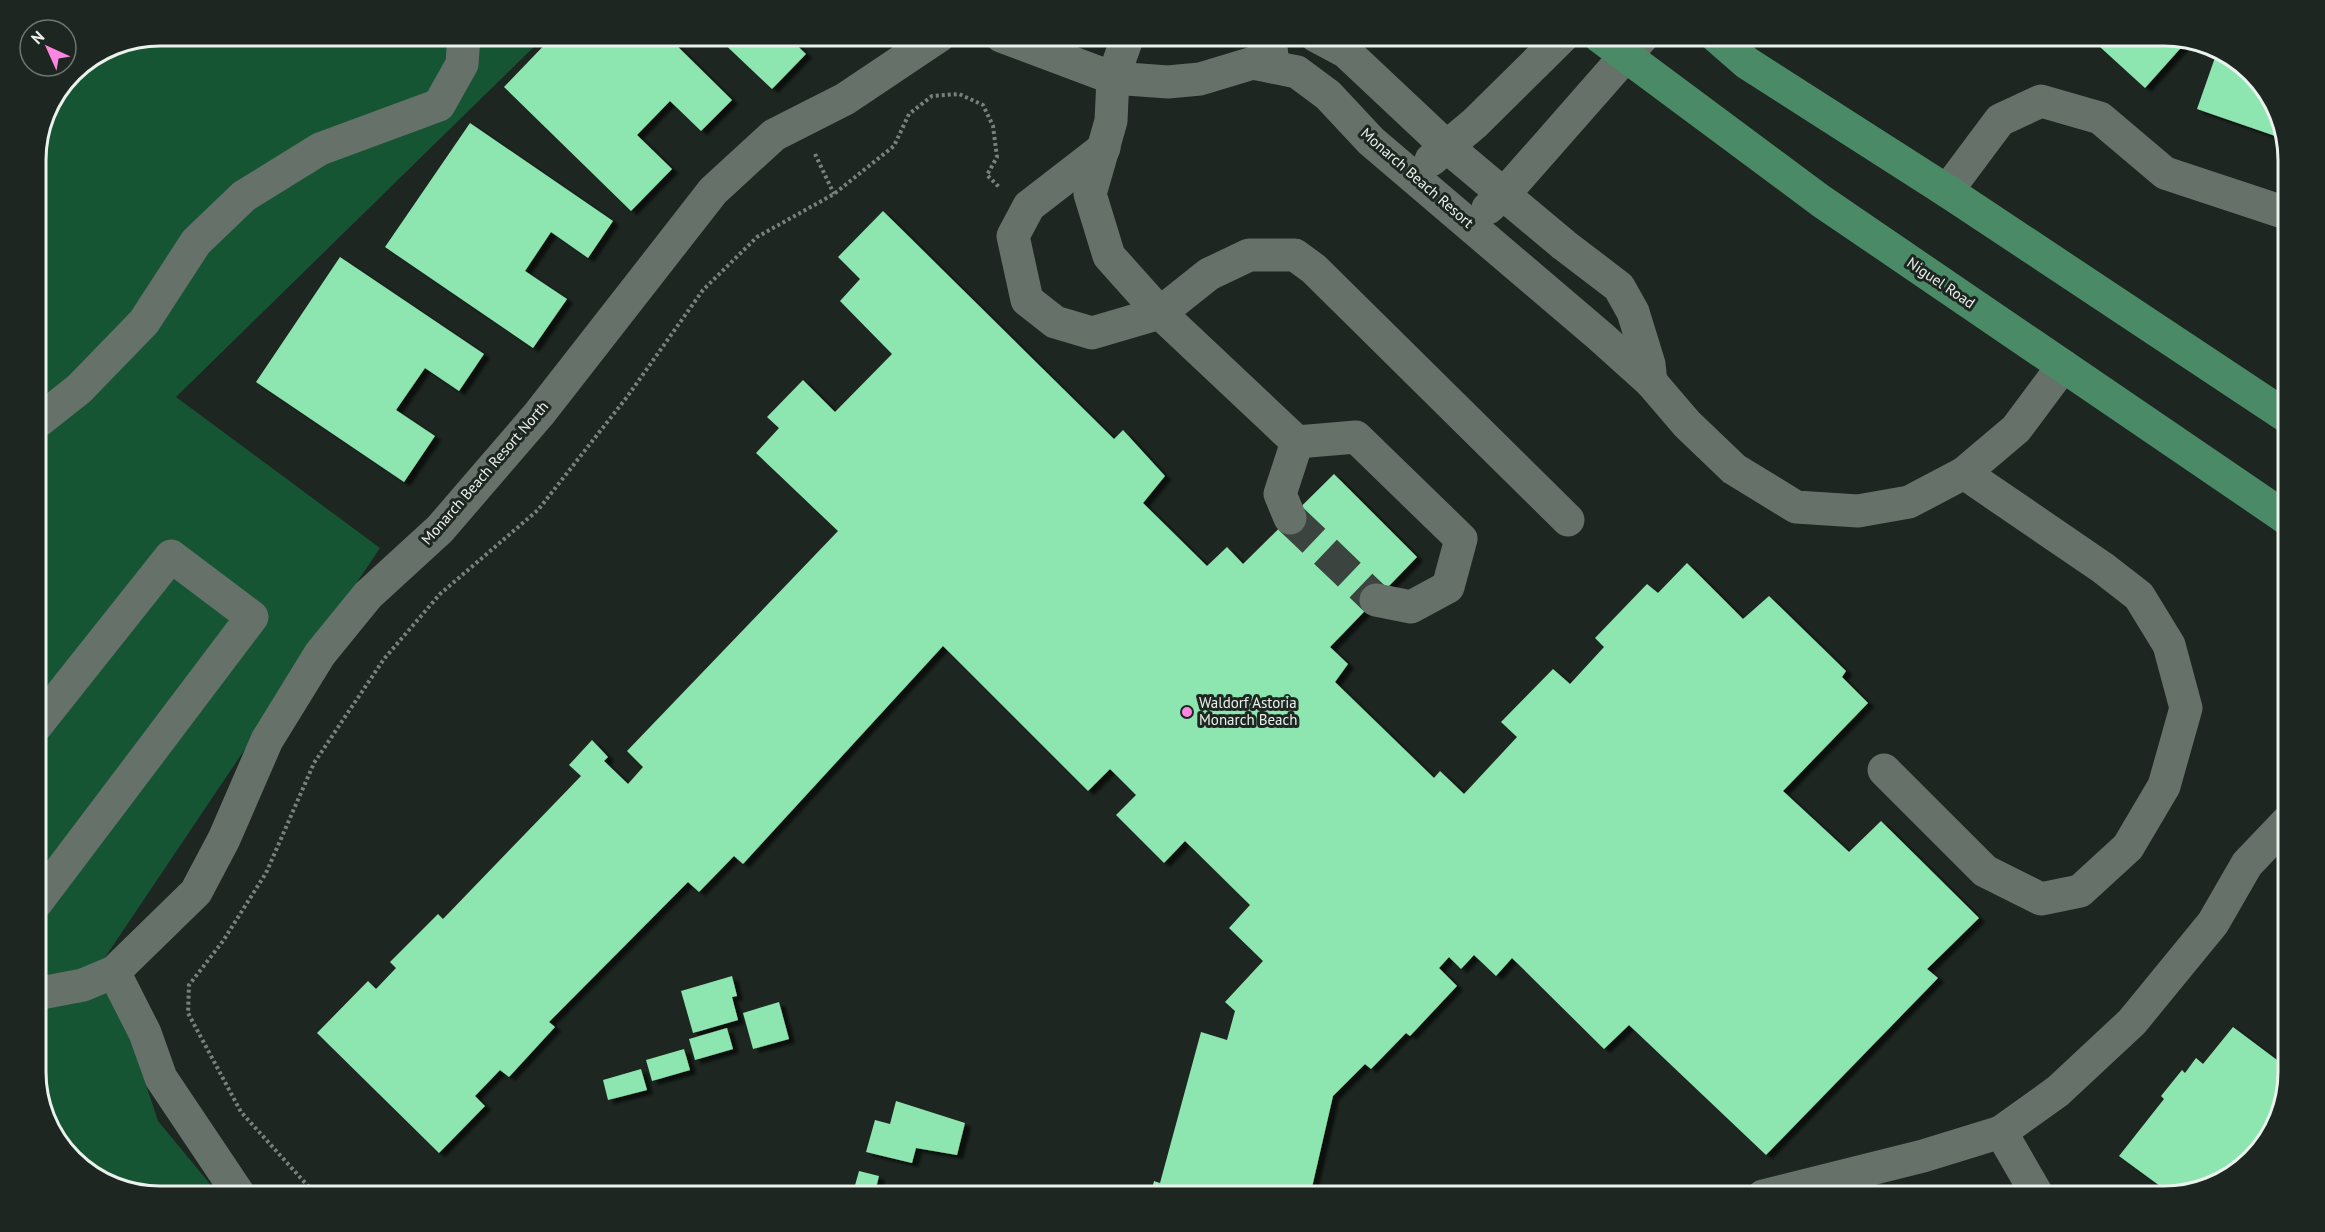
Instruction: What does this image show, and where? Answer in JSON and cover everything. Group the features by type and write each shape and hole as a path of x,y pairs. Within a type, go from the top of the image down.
{"main road":[{"name":"Niguel Road","path":"1634,46 1821,201 2278,513"},
{"path":"1728,46 1747,63 1947,191 2278,411"}],"street":[{"name":"Monarch Beach Resort","path":"1336,46 1346,52 1446,146 1505,193 1564,245 1619,287 1633,312 1649,364 1651,382"},
{"path":"1414,177 1446,146 1475,123 1553,46"},
{"path":"1470,224 1505,193 1634,46"},
{"path":"47,414 79,389 144,322 196,242 244,196 320,149 439,105 462,64 463,47"},
{"name":"Monarch Beach Resort North","path":"47,992 83,985 114,972 196,892 224,839 267,740 320,654 368,595 440,529 531,423 713,190 774,135 845,99 923,47"},
{"path":"1029,47 1113,78"},
{"path":"1128,47 1113,78 1111,121 1090,194 1109,256 1160,313 1297,442 1356,436 1461,538 1448,587 1411,608 1376,600"},
{"name":"Monarch Beach Resort","path":"1113,78 1168,82 1200,79 1253,63 1271,52 1328,95 1371,141 1651,382 1687,424 1734,469 1796,507 1858,511 1909,502 1964,473 2016,429 2063,366"},
{"path":"1947,191 2000,120 2041,101 2100,118 2165,173 2278,210"},
{"path":"1104,148 1029,206 1013,236 1027,300 1055,322 1092,333 1160,313 1209,274 1249,255 1294,255 1314,269 1568,520"},
{"path":"1290,518 1280,494 1297,442"},
{"path":"1884,770 1985,871 2041,899 2051,897 2080,891 2128,847 2164,786 2186,708 2169,645 2139,596 2103,568 1964,473"},
{"path":"47,712 171,556 252,618 47,888"},
{"path":"1803,1186 1923,1156 2001,1132 2058,1091 2132,1022 2213,923 2247,864 2278,832"},
{"path":"114,972 145,1033 161,1078 233,1186"},
{"path":"2001,1132 2032,1186"}],"path":[{"path":"307,1186 241,1112 188,1013 189,985 223,941 266,873 314,763 384,659 440,594 538,510 627,397 703,290 757,237 834,194 894,146 909,114 932,96 959,94 983,105 993,126 997,157 987,175 1002,190 1047,192"},
{"path":"800,122 834,194"}],"green space":[{"path":"153,47 534,47 176,397 380,548 104,959 158,1121 212,1186 146,1185 110,1174 85,1157 75,1147 58,1122 49,1094 47,1079 47,146 58,110 80,80 103,62 124,53"}],"building":[{"path":"2099,46 2181,47 2145,88"},
{"path":"543,47 678,47 732,100 701,131 670,101 637,135 672,169 631,211 504,87"},
{"path":"727,47 798,47 806,54 772,89"},
{"path":"2215,58 2240,75 2250,85 2267,110 2275,136 2197,109"},
{"path":"470,123 613,221 588,258 551,232 525,271 567,299 533,348 385,247"},
{"name":"Waldorf Astoria Monarch Beach","path":"883,211 1114,439 1123,430 1165,476 1143,503 1207,566 1227,547 1243,564 1334,474 1417,557 1330,647 1348,664 1335,682 1434,778 1440,771 1464,794 1517,737 1501,722 1553,669 1570,684 1604,647 1595,638 1647,584 1658,593 1687,563 1743,619 1769,596 1846,671 1842,677 1868,703 1783,791 1849,852 1881,821 1979,918 1927,969 1938,978 1766,1155 1629,1025 1604,1049 1512,958 1496,976 1474,955 1461,969 1449,957 1439,968 1457,986 1410,1036 1406,1033 1371,1069 1365,1064 1333,1096 1312,1186 1153,1186 1154,1181 1160,1183 1201,1032 1227,1040 1235,1011 1225,1002 1263,961 1229,928 1250,905 1185,841 1164,863 1116,815 1136,795 1110,769 1088,791 943,646 743,864 734,856 699,892 688,882 549,1022 555,1027 509,1077 500,1070 475,1096 485,1106 439,1153 317,1033 368,981 376,989 396,968 390,962 438,914 443,919 581,776 569,765 592,740 608,757 604,761 628,784 643,767 627,751 838,531 756,453 779,428 767,417 803,380 835,412 892,354 840,301 860,279 838,257"},
{"path":"340,257 484,354 459,391 425,368 396,410 435,436 404,482 256,382"},
{"path":"732,976 737,996 732,997 738,1020 693,1033 681,991"},
{"path":"779,1002 789,1039 753,1049 743,1013"},
{"path":"2233,1027 2278,1061 2278,1079 2272,1108 2259,1135 2234,1162 2194,1182 2160,1186 2119,1156 2164,1099 2161,1096 2182,1070 2185,1073 2196,1058 2203,1064"},
{"path":"727,1028 733,1049 695,1060 689,1039"},
{"path":"684,1049 690,1070 652,1081 646,1060"},
{"path":"641,1069 647,1090 608,1100 603,1080"},
{"path":"896,1101 965,1123 957,1155 916,1148 912,1163 866,1152 875,1120 890,1124"},
{"path":"859,1171 879,1176 876,1186 855,1186"}],"tunnel":[{"path":"1290,518 1376,600"}],"place":[{"name":"Waldorf Astoria Monarch Beach","path":"1187,712"}]}
